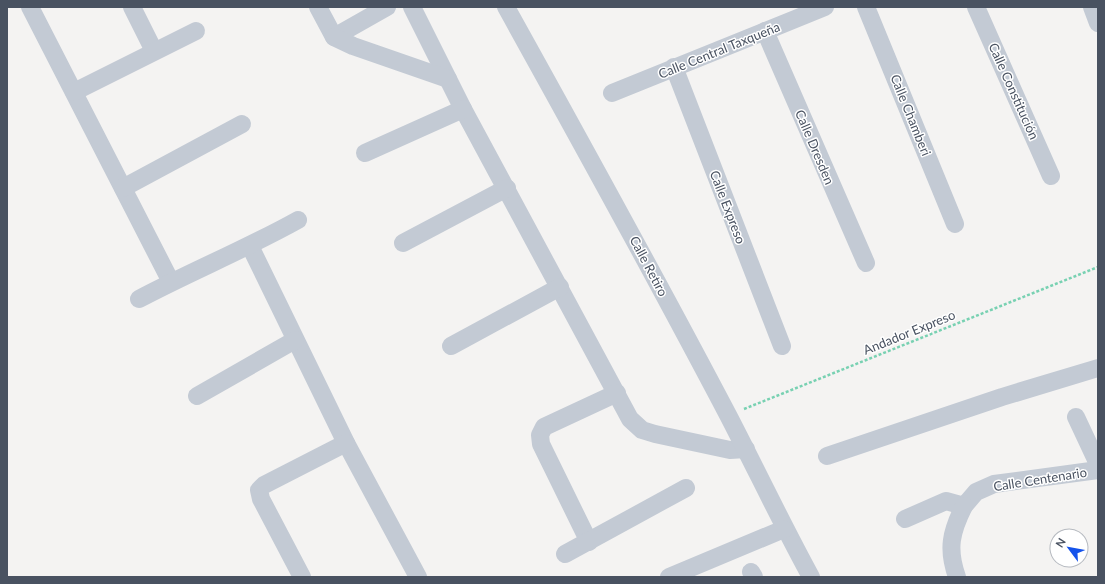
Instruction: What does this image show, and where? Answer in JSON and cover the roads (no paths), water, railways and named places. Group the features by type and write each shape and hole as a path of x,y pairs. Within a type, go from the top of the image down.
{"street":[{"path":"30,7 171,282"},
{"path":"132,7 154,51"},
{"path":"318,7 334,37 353,46 448,79"},
{"path":"334,37 387,7"},
{"path":"412,7 463,110 507,188 630,419 642,430 730,450 746,449"},
{"name":"Calle Retiro","path":"506,7 621,214 746,449 775,505 784,529 811,577"},
{"name":"Calle Central Taxqueña","path":"612,93 826,7"},
{"name":"Calle Chamberi","path":"866,7 956,224"},
{"name":"Calle Constitución","path":"976,7 1051,176"},
{"path":"1092,7 1098,23"},
{"path":"74,92 196,31"},
{"name":"Calle Dresden","path":"765,31 866,263"},
{"name":"Calle Expreso","path":"674,67 782,346"},
{"path":"365,153 463,110"},
{"path":"123,188 242,124"},
{"path":"403,243 507,188"},
{"path":"139,299 171,282 250,246 298,220"},
{"path":"250,246 346,443 418,577"},
{"path":"451,346 560,287"},
{"path":"197,396 295,340"},
{"path":"827,456 1002,397 1098,368"},
{"path":"589,542 541,444 540,435 544,427 617,393"},
{"path":"1076,417 1098,464"},
{"path":"302,577 261,499 259,490 264,485 346,443"},
{"name":"Calle Centenario","path":"957,577 952,563 951,542 955,525 964,506 976,492 994,484 1098,470"},
{"path":"565,554 686,488"},
{"path":"905,519 946,501 964,506"},
{"path":"669,577 784,529"}]}
